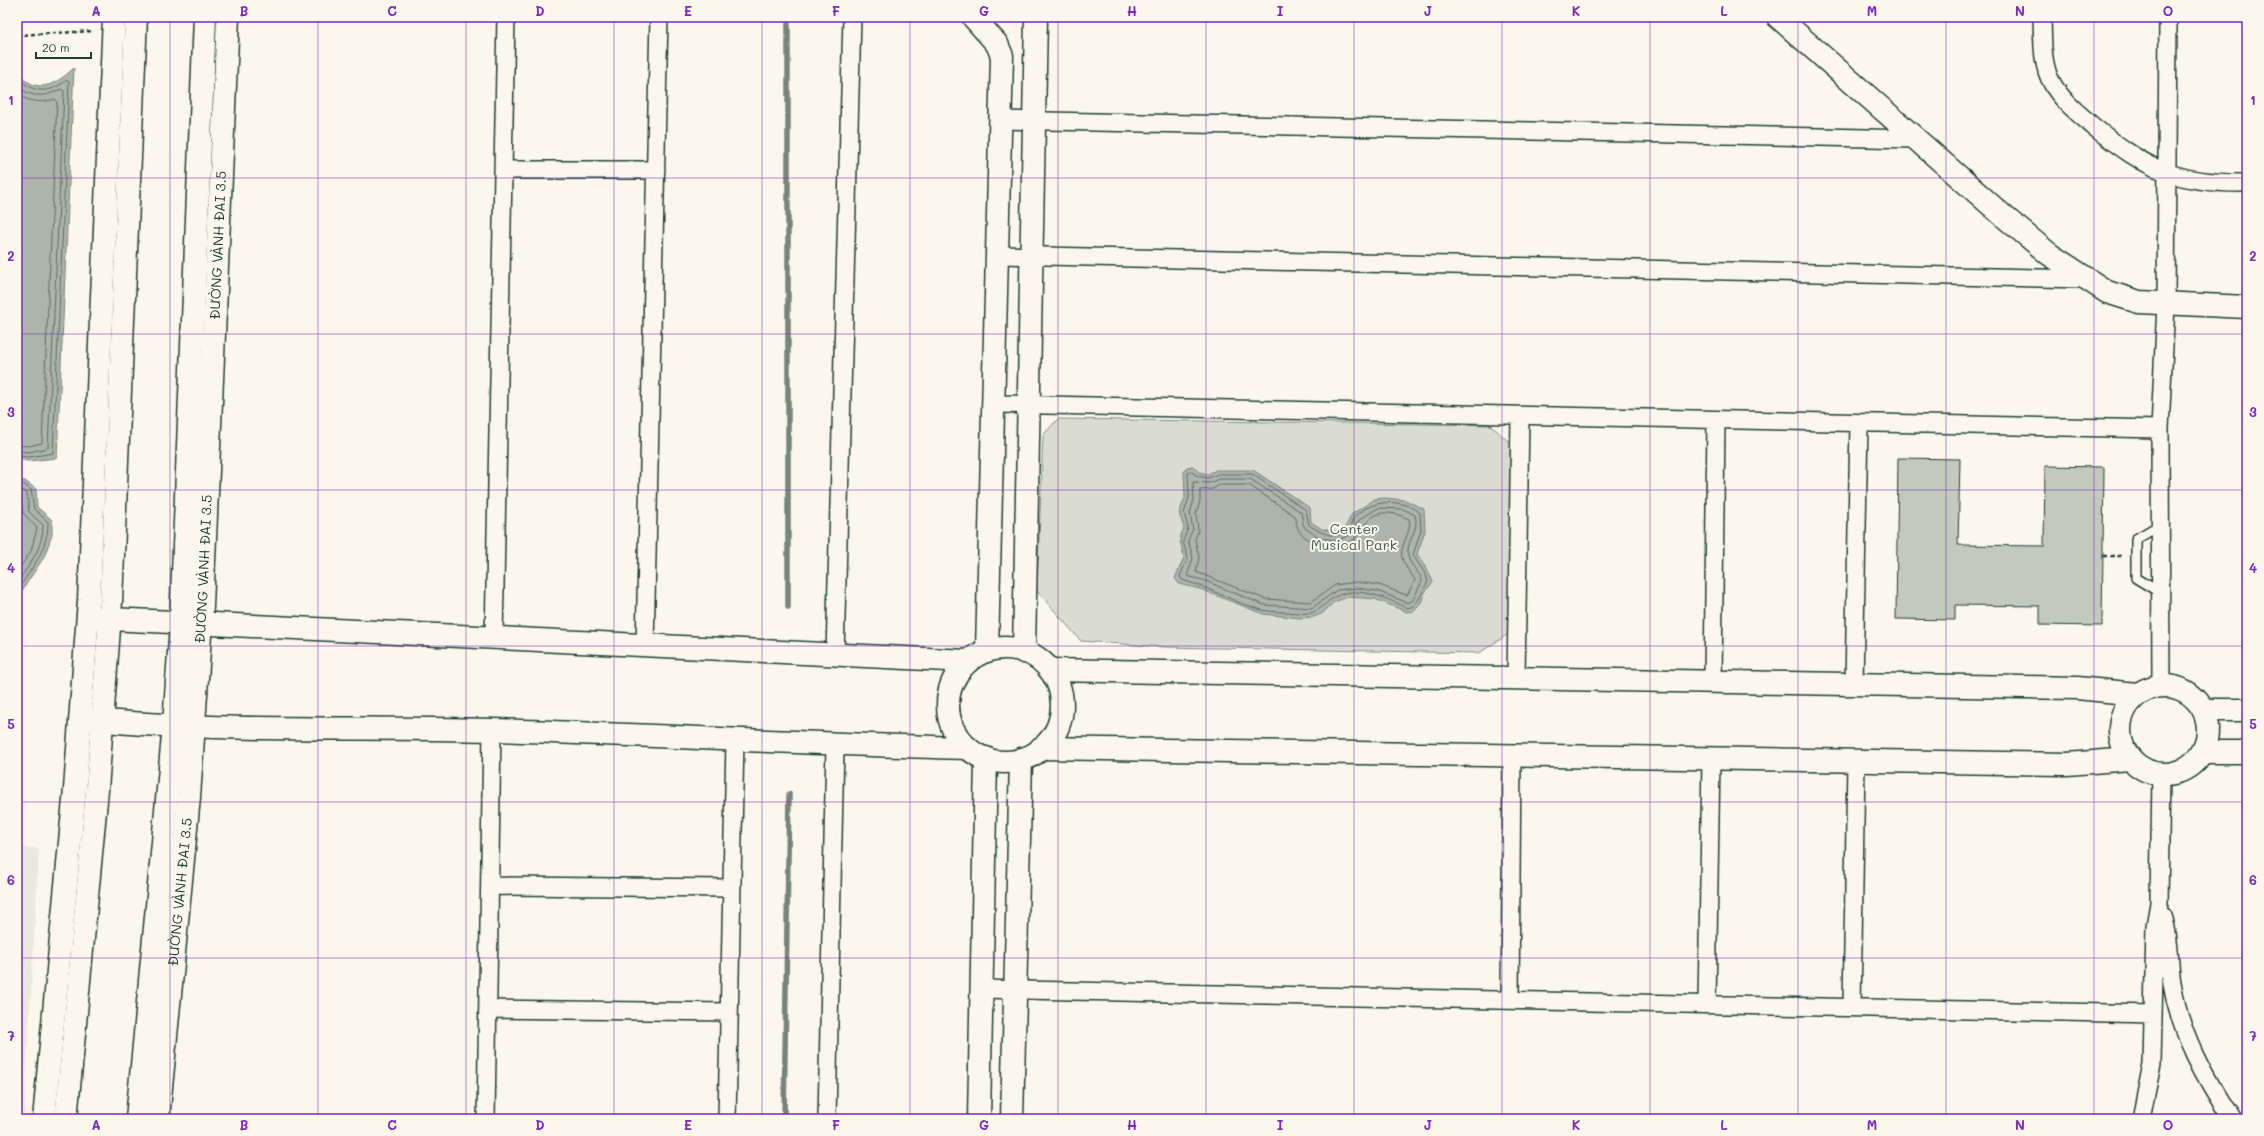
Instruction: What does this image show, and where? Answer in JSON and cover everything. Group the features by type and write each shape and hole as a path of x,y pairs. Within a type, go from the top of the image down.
{"street":[{"path":"66,1119 97,790 109,620 136,17"},
{"name":"ĐƯỜNG VÀNH ĐAI 3.5","path":"191,623 205,17"},
{"name":"ĐƯỜNG VÀNH ĐAI 3.5","path":"158,1119 191,623 228,17"},
{"path":"494,638 506,17"},
{"path":"645,645 659,17"},
{"path":"835,655 852,17"},
{"path":"973,17 997,44 1002,56 987,651"},
{"path":"1024,652 1030,255 1036,17"},
{"path":"1778,17 1915,139 2050,254 2107,292 2139,302 2247,307"},
{"path":"2042,17 2043,47 2046,67 2052,83 2082,117 2140,162 2167,173 2211,183 2247,183"},
{"path":"2161,686 2159,592 2160,429 2166,304 2168,17"},
{"path":"44,1119 80,719 87,618 113,23"},
{"path":"1001,120 1915,139"},
{"path":"503,170 656,170"},
{"path":"998,255 2087,279"},
{"path":"994,404 2160,429"},
{"path":"1516,678 1520,416"},
{"path":"1713,682 1716,420"},
{"path":"1854,684 1859,423"},
{"path":"87,618 968,661"},
{"path":"1002,648 1024,652 1037,658 1050,670 1059,686 1062,706 1058,725 1049,741 1035,754 1021,759 997,762 977,753 963,744 952,728 948,710 949,692 956,675 968,661 987,651 1002,648"},
{"path":"1050,670 2078,688 2137,694"},
{"path":"2161,686 2182,689 2195,697 2204,710 2209,724 2208,738 2204,752 2194,763 2183,771 2169,774 2161,774 2141,768 2130,759 2121,740 2121,719 2127,706 2137,694 2151,687 2161,686"},
{"path":"2204,710 2247,710"},
{"path":"80,719 184,726 492,730 735,740 977,753"},
{"name":"ĐƯỜNG VÀNH ĐAI 3.5","path":"137,1119 184,726"},
{"path":"486,1119 492,730"},
{"path":"727,1119 735,740"},
{"path":"827,1119 835,745"},
{"path":"1041,748 2067,764 2130,759"},
{"path":"2204,752 2247,752"},
{"path":"977,753 981,989 978,1119"},
{"path":"1510,1000 1512,755"},
{"path":"1707,1004 1711,758"},
{"path":"1012,1119 1014,990 1021,759"},
{"path":"1852,1007 1856,761"},
{"path":"2140,1119 2152,1064 2155,926 2159,903 2161,774"},
{"path":"490,886 732,888"},
{"path":"2159,903 2165,921 2172,984 2185,1034 2216,1096 2232,1119"},
{"path":"981,989 2153,1014"},
{"path":"488,1009 730,1012"}],"lane":[{"path":"2159,592 2136,578 2136,539 2160,524"}],"path":[{"path":"17,35 83,33 113,23"},
{"path":"2103,556 2136,556"}],"shaded area":[{"path":"17,848 39,848 24,1119 17,1119"}],"green space":[{"name":"Center Musical Park","path":"1058,419 1491,425 1513,446 1510,633 1479,653 1163,647 1081,641 1037,591 1043,435"}],"water":[{"path":"74,68 57,458 29,461 17,460 17,71 31,84 45,86 59,80"},
{"path":"1193,466 1199,472 1208,474 1216,470 1253,470 1310,508 1311,522 1322,529 1337,532 1345,528 1352,514 1375,499 1383,498 1405,500 1424,509 1425,531 1417,554 1433,582 1425,592 1420,605 1414,611 1407,612 1375,599 1348,597 1334,602 1323,613 1314,617 1300,618 1263,614 1200,589 1179,584 1175,578 1184,558 1180,540 1184,528 1179,513 1185,498 1184,472 1187,467"},
{"path":"17,479 25,481 36,489 37,507 52,520 52,535 44,557 21,592 20,618 17,622"}],"building":[{"path":"1898,458 1960,459 1958,545 2044,546 2045,466 2104,467 2102,626 2040,625 2040,606 1955,605 1955,620 1896,619"}],"waterway":[{"path":"788,17 788,607"},
{"path":"784,1119 789,794"}]}
